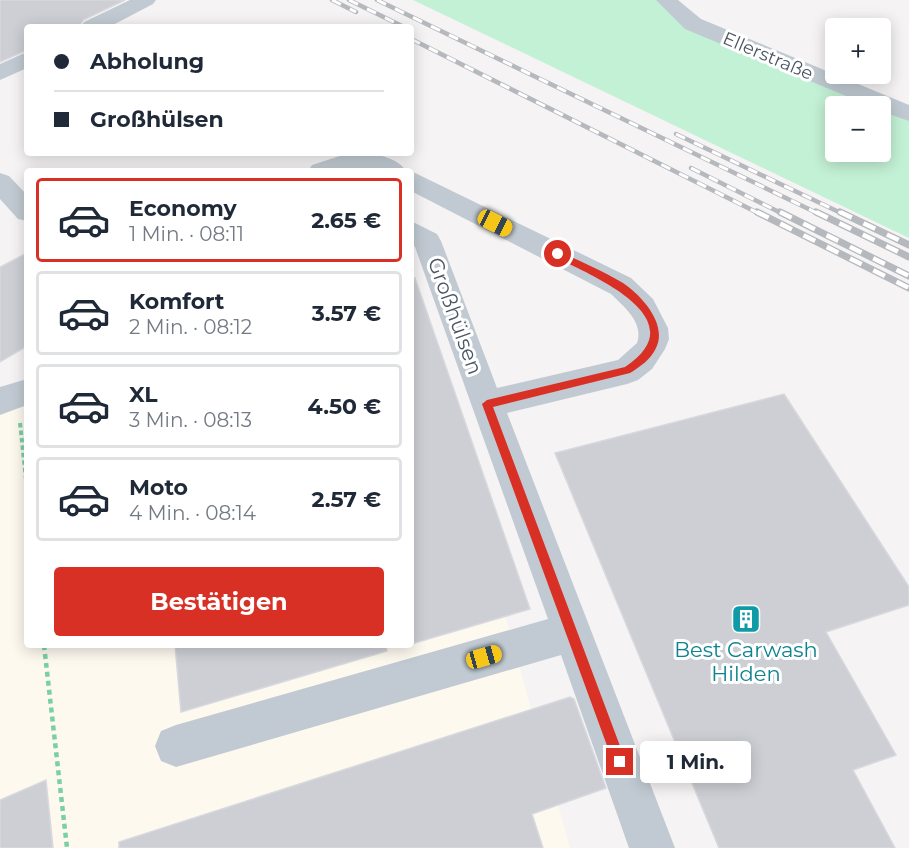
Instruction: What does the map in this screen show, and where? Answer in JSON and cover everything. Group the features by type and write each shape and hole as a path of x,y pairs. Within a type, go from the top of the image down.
{"street":[{"path":"98,24 146,0"},
{"name":"Ellerstraße","path":"666,0 693,24 909,114"},
{"path":"0,72 24,60"},
{"path":"328,168 358,159 374,161 387,168"},
{"path":"0,182 24,209"},
{"path":"414,182 621,286 643,305 654,326 653,346 640,362 627,371 487,404"},
{"name":"Großhülsen","path":"414,233 427,241 652,848"},
{"path":"176,746 572,632"}],"path":[{"path":"15,402 24,467"},
{"path":"44,648 67,848"}],"shaded area":[{"path":"414,289 570,848 0,848 0,411 24,400 24,648 414,648"}],"green space":[{"path":"413,0 662,0 690,26 858,96 825,96 825,162 891,162 891,110 909,117 909,238"}],"building":[{"path":"0,0 125,0 83,20 81,24 24,24 24,51 0,62"},
{"path":"24,255 24,348 0,362 0,267"},
{"path":"414,278 530,609 414,643"},
{"name":"Best Carwash Hilden","path":"784,394 909,587 909,605 826,632 896,755 853,770 895,848 719,848 555,453"},
{"path":"175,648 386,648 387,651 181,712"},
{"path":"570,697 574,699 606,788 532,814 543,848 119,848 119,842"},
{"path":"46,780 53,848 0,848 0,800"}],"railway":[{"path":"332,0 356,12"},
{"path":"349,0 398,24"},
{"path":"377,0 819,214"},
{"path":"414,41 760,214"},
{"path":"676,134 843,214"},
{"path":"691,168 783,214"},
{"path":"757,212 909,288"},
{"path":"780,212 909,276"},
{"path":"816,212 909,257"},
{"path":"840,212 909,245"}],"place":[{"name":"Best Carwash Hilden","path":"746,619"}],"route":[{"path":"558,254 621,286 643,305 654,326 653,346 640,362 627,371 487,404 620,762"}]}
